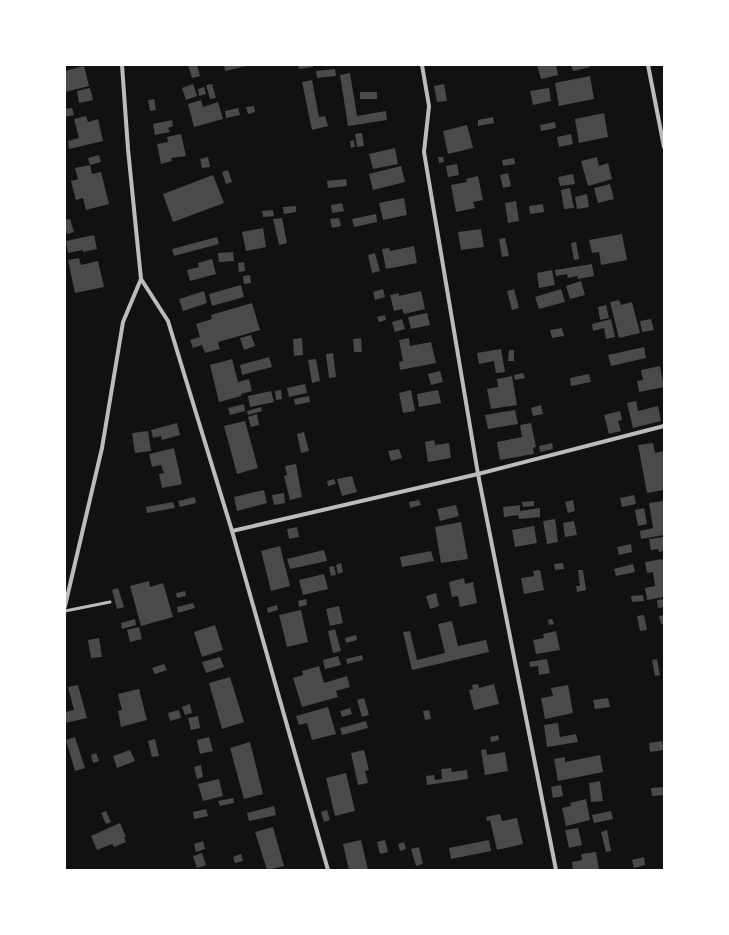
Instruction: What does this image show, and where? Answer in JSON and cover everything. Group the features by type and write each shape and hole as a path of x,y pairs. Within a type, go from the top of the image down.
{"street":[{"path":"122,65 128,149 141,279 168,321 232,531 328,870"},
{"path":"422,65 429,106 424,152 478,474 556,870"},
{"path":"648,65 664,148"},
{"path":"65,606 102,448 123,322 141,279"},
{"path":"232,531 478,474 664,426"}],"lane":[{"path":"65,612 110,602"}],"building":[{"path":"188,65 197,65 200,76 192,78"},
{"path":"224,65 247,65 247,66 225,71"},
{"path":"298,65 313,65 313,67 299,69"},
{"path":"537,65 556,65 558,75 541,79"},
{"path":"571,65 590,65 590,67 573,71"},
{"path":"84,66 89,86 65,92 65,71"},
{"path":"335,69 336,76 317,78 316,71"},
{"path":"350,73 357,116 386,111 387,120 348,126 340,75"},
{"path":"590,76 594,99 559,106 555,83"},
{"path":"312,80 319,117 325,116 328,126 312,130 302,82"},
{"path":"193,84 197,96 186,100 182,88"},
{"path":"212,84 216,98 210,99 206,85"},
{"path":"444,84 447,101 437,102 434,86"},
{"path":"204,87 206,94 199,96 198,89"},
{"path":"90,88 93,100 79,103 77,91"},
{"path":"549,88 551,101 533,105 530,91"},
{"path":"360,92 377,92 377,99 360,99"},
{"path":"154,99 156,110 150,111 148,100"},
{"path":"201,100 203,107 218,102 223,119 194,127 188,104"},
{"path":"254,106 255,112 248,114 246,107"},
{"path":"72,108 74,115 65,117 65,109"},
{"path":"238,108 240,115 226,118 225,111"},
{"path":"604,113 608,137 579,143 575,119"},
{"path":"86,116 88,122 98,119 103,141 69,149 68,141 79,138 74,119"},
{"path":"493,117 494,123 478,126 478,120"},
{"path":"172,120 173,126 168,128 170,132 155,135 153,124"},
{"path":"555,122 556,128 541,131 540,125"},
{"path":"467,125 473,148 448,154 443,131"},
{"path":"362,133 364,146 357,147 355,134"},
{"path":"181,134 186,156 171,158 172,161 161,164 157,144 168,142 167,137"},
{"path":"571,134 573,144 559,147 557,137"},
{"path":"354,140 355,147 351,148 350,141"},
{"path":"395,148 398,164 373,169 369,154"},
{"path":"99,155 101,162 90,165 88,158"},
{"path":"208,157 210,167 202,168 200,159"},
{"path":"438,157 443,157 444,162 439,163"},
{"path":"597,157 599,166 608,163 612,179 588,186 581,161"},
{"path":"514,158 515,164 503,166 502,160"},
{"path":"457,164 459,175 448,177 446,166"},
{"path":"90,165 92,174 101,172 109,204 86,210 83,198 76,200 71,181 78,179 75,168"},
{"path":"401,166 405,182 373,190 369,174"},
{"path":"228,170 232,182 226,184 222,172"},
{"path":"508,173 511,186 503,188 500,175"},
{"path":"573,174 575,184 560,186 558,177"},
{"path":"213,175 224,203 173,222 163,194"},
{"path":"478,176 483,200 473,202 475,208 456,212 451,185 467,182 466,179"},
{"path":"346,179 347,186 328,188 327,181"},
{"path":"610,184 614,199 598,203 594,188"},
{"path":"570,188 574,208 564,209 561,190"},
{"path":"587,194 589,207 577,209 575,197"},
{"path":"404,198 407,215 383,220 379,203"},
{"path":"516,201 519,221 508,223 505,203"},
{"path":"342,203 344,211 332,213 331,205"},
{"path":"543,204 544,212 530,214 529,206"},
{"path":"296,206 296,212 284,214 283,207"},
{"path":"273,210 274,216 263,217 262,211"},
{"path":"376,214 377,222 354,227 352,219"},
{"path":"282,218 287,243 279,245 273,219"},
{"path":"339,218 341,226 332,228 330,219"},
{"path":"70,219 74,232 67,234 65,220"},
{"path":"263,228 266,247 246,251 242,232"},
{"path":"481,229 484,247 461,250 458,232"},
{"path":"622,234 627,260 601,265 599,252 592,253 589,240"},
{"path":"94,235 97,249 68,253 66,241"},
{"path":"217,237 219,244 174,256 172,249"},
{"path":"505,238 509,256 502,257 499,239"},
{"path":"576,242 579,259 574,260 571,243"},
{"path":"414,246 417,263 386,269 382,249 389,248 390,251"},
{"path":"233,252 234,261 219,262 218,253"},
{"path":"375,253 380,271 372,273 368,255"},
{"path":"79,258 81,265 98,261 104,287 75,293 68,260"},
{"path":"212,259 216,274 190,281 187,270 199,267 198,263"},
{"path":"244,262 245,271 239,272 238,263"},
{"path":"592,264 594,276 578,279 577,276 568,278 567,274 556,276 555,270"},
{"path":"552,270 555,285 539,288 537,273"},
{"path":"250,275 251,283 244,284 243,276"},
{"path":"581,281 585,295 570,299 566,286"},
{"path":"241,285 244,297 212,306 209,294"},
{"path":"383,289 385,297 375,300 373,292"},
{"path":"514,289 519,308 512,310 507,291"},
{"path":"561,289 565,302 539,309 535,297"},
{"path":"204,291 207,303 183,311 179,299"},
{"path":"421,291 425,309 404,314 402,309 394,311 390,295 399,293 399,296"},
{"path":"619,300 621,305 632,302 640,333 619,338 610,302"},
{"path":"252,303 260,330 218,342 220,349 205,353 202,345 193,348 190,340 200,337 196,324 212,319 211,315"},
{"path":"606,305 609,318 600,320 598,307"},
{"path":"427,313 430,325 411,329 408,317"},
{"path":"385,315 386,320 379,322 377,317"},
{"path":"402,319 405,329 395,332 392,322"},
{"path":"611,319 615,337 606,339 604,328 593,331 592,324"},
{"path":"651,319 654,330 642,332 640,321"},
{"path":"562,328 564,336 552,338 550,330"},
{"path":"251,335 255,346 244,350 240,338"},
{"path":"302,338 303,355 294,356 293,339"},
{"path":"361,338 362,352 354,352 353,339"},
{"path":"409,338 410,346 431,342 436,363 400,370 399,362 403,361 399,340"},
{"path":"644,347 646,358 611,366 608,355"},
{"path":"501,349 505,372 496,373 494,361 479,364 477,353"},
{"path":"509,350 514,350 514,361 508,361"},
{"path":"333,353 336,377 329,378 326,354"},
{"path":"269,357 272,367 242,375 240,365"},
{"path":"232,359 238,382 249,379 252,391 241,394 241,396 219,402 210,365"},
{"path":"316,359 320,381 312,383 308,360"},
{"path":"660,366 664,387 639,392 637,381 643,380 641,370"},
{"path":"440,371 443,382 431,385 428,374"},
{"path":"523,373 525,378 515,380 514,375"},
{"path":"589,374 591,382 571,386 570,378"},
{"path":"512,376 517,405 491,409 487,389 498,387 497,379"},
{"path":"305,384 307,393 289,397 287,388"},
{"path":"281,390 282,399 276,400 275,391"},
{"path":"411,390 415,411 403,413 399,393"},
{"path":"438,390 441,403 419,407 417,394"},
{"path":"271,391 274,402 250,407 248,396"},
{"path":"309,396 310,402 295,405 294,399"},
{"path":"636,401 638,411 658,406 661,421 633,428 627,403"},
{"path":"244,404 245,411 230,415 228,408"},
{"path":"541,405 543,414 533,416 531,408"},
{"path":"261,407 262,411 248,415 247,411"},
{"path":"515,410 518,424 488,429 485,415"},
{"path":"620,411 622,420 618,421 621,431 609,434 604,415"},
{"path":"257,414 259,425 251,427 248,417"},
{"path":"245,421 258,468 237,474 224,426"},
{"path":"177,423 180,435 162,440 161,436 153,438 151,430"},
{"path":"531,423 536,447 533,448 534,454 500,460 497,442 522,437 520,425"},
{"path":"148,431 151,451 135,453 132,433"},
{"path":"304,432 309,451 301,453 297,434"},
{"path":"434,440 435,445 449,443 451,458 428,462 425,442"},
{"path":"552,443 553,449 540,452 539,446"},
{"path":"653,443 655,453 664,451 664,490 647,493 638,445"},
{"path":"174,448 182,484 162,488 159,474 164,473 161,465 152,467 149,454"},
{"path":"399,449 402,458 391,461 388,451"},
{"path":"296,464 302,497 290,500 284,476 287,475 285,466"},
{"path":"352,476 357,492 342,496 337,479"},
{"path":"334,479 336,484 328,486 327,481"},
{"path":"264,490 267,503 237,511 234,497"},
{"path":"284,493 285,503 274,505 272,495"},
{"path":"634,495 636,504 622,507 620,498"},
{"path":"195,497 196,503 180,507 178,501"},
{"path":"419,500 421,505 410,508 409,502"},
{"path":"573,500 575,511 568,513 565,502"},
{"path":"534,501 534,506 523,507 522,502"},
{"path":"664,501 664,535 641,539 640,531 653,528 649,503"},
{"path":"173,502 175,508 147,513 146,507"},
{"path":"456,505 459,516 440,521 437,509"},
{"path":"520,505 520,511 540,508 540,517 519,519 518,515 504,517 503,507"},
{"path":"644,508 647,524 638,526 635,510"},
{"path":"555,519 558,542 547,544 543,521"},
{"path":"574,521 577,535 565,537 563,523"},
{"path":"461,522 468,559 441,563 435,527"},
{"path":"534,526 537,543 515,547 512,530"},
{"path":"297,527 299,537 289,539 287,529"},
{"path":"664,537 664,551 659,552 658,549 651,550 649,539"},
{"path":"631,544 632,552 619,555 617,547"},
{"path":"280,546 290,586 271,591 261,551"},
{"path":"324,550 327,561 290,569 287,559"},
{"path":"431,551 434,561 402,567 400,557"},
{"path":"662,559 664,564 664,597 647,600 645,588 655,586 653,572 647,573 645,562"},
{"path":"341,563 343,572 338,574 336,565"},
{"path":"563,563 564,569 555,570 554,564"},
{"path":"633,564 635,572 616,576 614,569"},
{"path":"334,566 336,575 331,576 329,567"},
{"path":"540,570 544,590 524,594 521,578 534,576 533,571"},
{"path":"578,570 583,570 586,590 577,592 576,586 580,586"},
{"path":"324,574 328,589 303,595 299,580"},
{"path":"464,578 465,584 473,582 477,603 460,607 458,596 452,597 449,582"},
{"path":"149,581 150,587 163,583 173,617 141,626 130,586"},
{"path":"118,588 124,607 117,609 112,590"},
{"path":"185,591 186,596 177,598 176,593"},
{"path":"436,593 439,606 430,609 426,596"},
{"path":"643,595 644,601 632,602 631,596"},
{"path":"306,599 307,605 299,607 298,601"},
{"path":"664,599 664,607 658,608 657,600"},
{"path":"193,603 195,608 178,613 177,607"},
{"path":"277,605 278,610 268,613 267,608"},
{"path":"339,606 343,623 330,626 326,609"},
{"path":"301,610 308,642 287,647 279,615"},
{"path":"644,615 647,630 640,631 637,616"},
{"path":"664,615 664,624 661,624 659,616"},
{"path":"135,619 136,625 122,629 121,623"},
{"path":"552,619 554,624 549,625 548,620"},
{"path":"452,621 458,646 486,640 489,652 412,670 403,632 410,631 417,660 445,653 438,624"},
{"path":"215,625 223,650 202,657 194,632"},
{"path":"139,627 142,639 130,642 127,630"},
{"path":"335,629 341,651 333,653 328,631"},
{"path":"556,631 560,650 536,654 533,640 544,638 543,634"},
{"path":"356,635 357,640 346,643 345,638"},
{"path":"99,638 102,657 91,658 88,640"},
{"path":"362,655 363,660 347,664 346,659"},
{"path":"338,656 341,665 325,669 323,660"},
{"path":"220,657 224,667 206,673 202,662"},
{"path":"547,659 550,673 539,675 538,666 530,667 529,662"},
{"path":"657,659 660,675 655,676 652,660"},
{"path":"164,664 167,670 155,674 152,668"},
{"path":"319,666 324,683 347,676 350,687 336,691 338,697 302,707 293,678 303,675 302,671"},
{"path":"230,677 244,722 222,729 209,683"},
{"path":"478,684 479,688 494,684 499,704 474,710 469,690 473,689 472,685"},
{"path":"78,685 87,718 65,723 65,712 74,710 68,687"},
{"path":"568,685 573,713 545,719 541,698 553,696 551,688"},
{"path":"139,689 147,720 121,727 118,711 122,710 118,694"},
{"path":"364,698 369,715 362,717 357,700"},
{"path":"608,698 610,707 595,709 593,700"},
{"path":"190,704 192,713 185,715 182,707"},
{"path":"328,707 336,734 312,740 307,723 299,725 296,716"},
{"path":"350,708 352,714 342,717 340,711"},
{"path":"179,710 181,718 170,721 168,713"},
{"path":"429,710 431,719 425,720 423,711"},
{"path":"198,716 200,728 191,730 188,718"},
{"path":"366,721 368,728 342,735 340,728"},
{"path":"558,723 560,737 576,734 578,742 547,747 544,725"},
{"path":"498,735 499,740 491,742 490,737"},
{"path":"75,737 85,768 75,771 66,740"},
{"path":"209,737 213,751 200,754 197,740"},
{"path":"155,739 159,756 152,757 148,741"},
{"path":"662,741 664,750 650,752 649,743"},
{"path":"250,742 263,794 244,799 230,748"},
{"path":"486,749 487,755 505,752 508,771 485,775 481,750"},
{"path":"130,750 135,761 117,768 113,756"},
{"path":"364,750 369,770 365,771 368,783 358,785 351,753"},
{"path":"96,753 99,761 93,763 91,755"},
{"path":"600,755 603,772 558,781 554,759 565,757 565,762"},
{"path":"201,765 203,777 197,779 194,767"},
{"path":"451,768 452,772 467,770 468,779 427,785 426,776 434,775 435,780 442,779 441,769"},
{"path":"346,773 355,811 335,816 326,778"},
{"path":"219,779 223,796 203,801 198,784"},
{"path":"600,781 603,801 591,802 589,783"},
{"path":"561,785 563,796 553,798 551,787"},
{"path":"664,787 664,795 652,796 651,788"},
{"path":"233,798 234,803 220,806 218,801"},
{"path":"586,799 590,820 566,826 562,808 571,806 570,803"},
{"path":"274,806 276,815 249,821 247,813"},
{"path":"206,809 208,816 194,819 193,812"},
{"path":"327,810 330,820 324,822 321,812"},
{"path":"106,811 111,822 106,824 101,813"},
{"path":"611,811 613,819 594,823 592,815"},
{"path":"500,814 502,821 517,818 523,844 497,850 490,820 487,821 486,817"},
{"path":"120,823 126,837 124,837 126,842 114,847 112,844 97,850 91,836"},
{"path":"273,827 284,866 267,870 255,832"},
{"path":"578,828 582,845 569,848 565,830"},
{"path":"607,830 611,851 606,852 601,832"},
{"path":"361,840 368,870 349,870 343,844"},
{"path":"385,840 388,852 380,854 377,842"},
{"path":"489,840 491,851 451,859 449,848"},
{"path":"203,841 205,849 196,852 194,844"},
{"path":"404,842 406,849 400,851 398,844"},
{"path":"419,847 423,864 416,866 411,849"},
{"path":"596,852 599,870 573,870 572,862 582,860 581,854"},
{"path":"202,853 206,865 197,868 193,856"},
{"path":"241,854 243,861 235,863 233,857"},
{"path":"644,857 645,865 634,868 632,860"}]}
